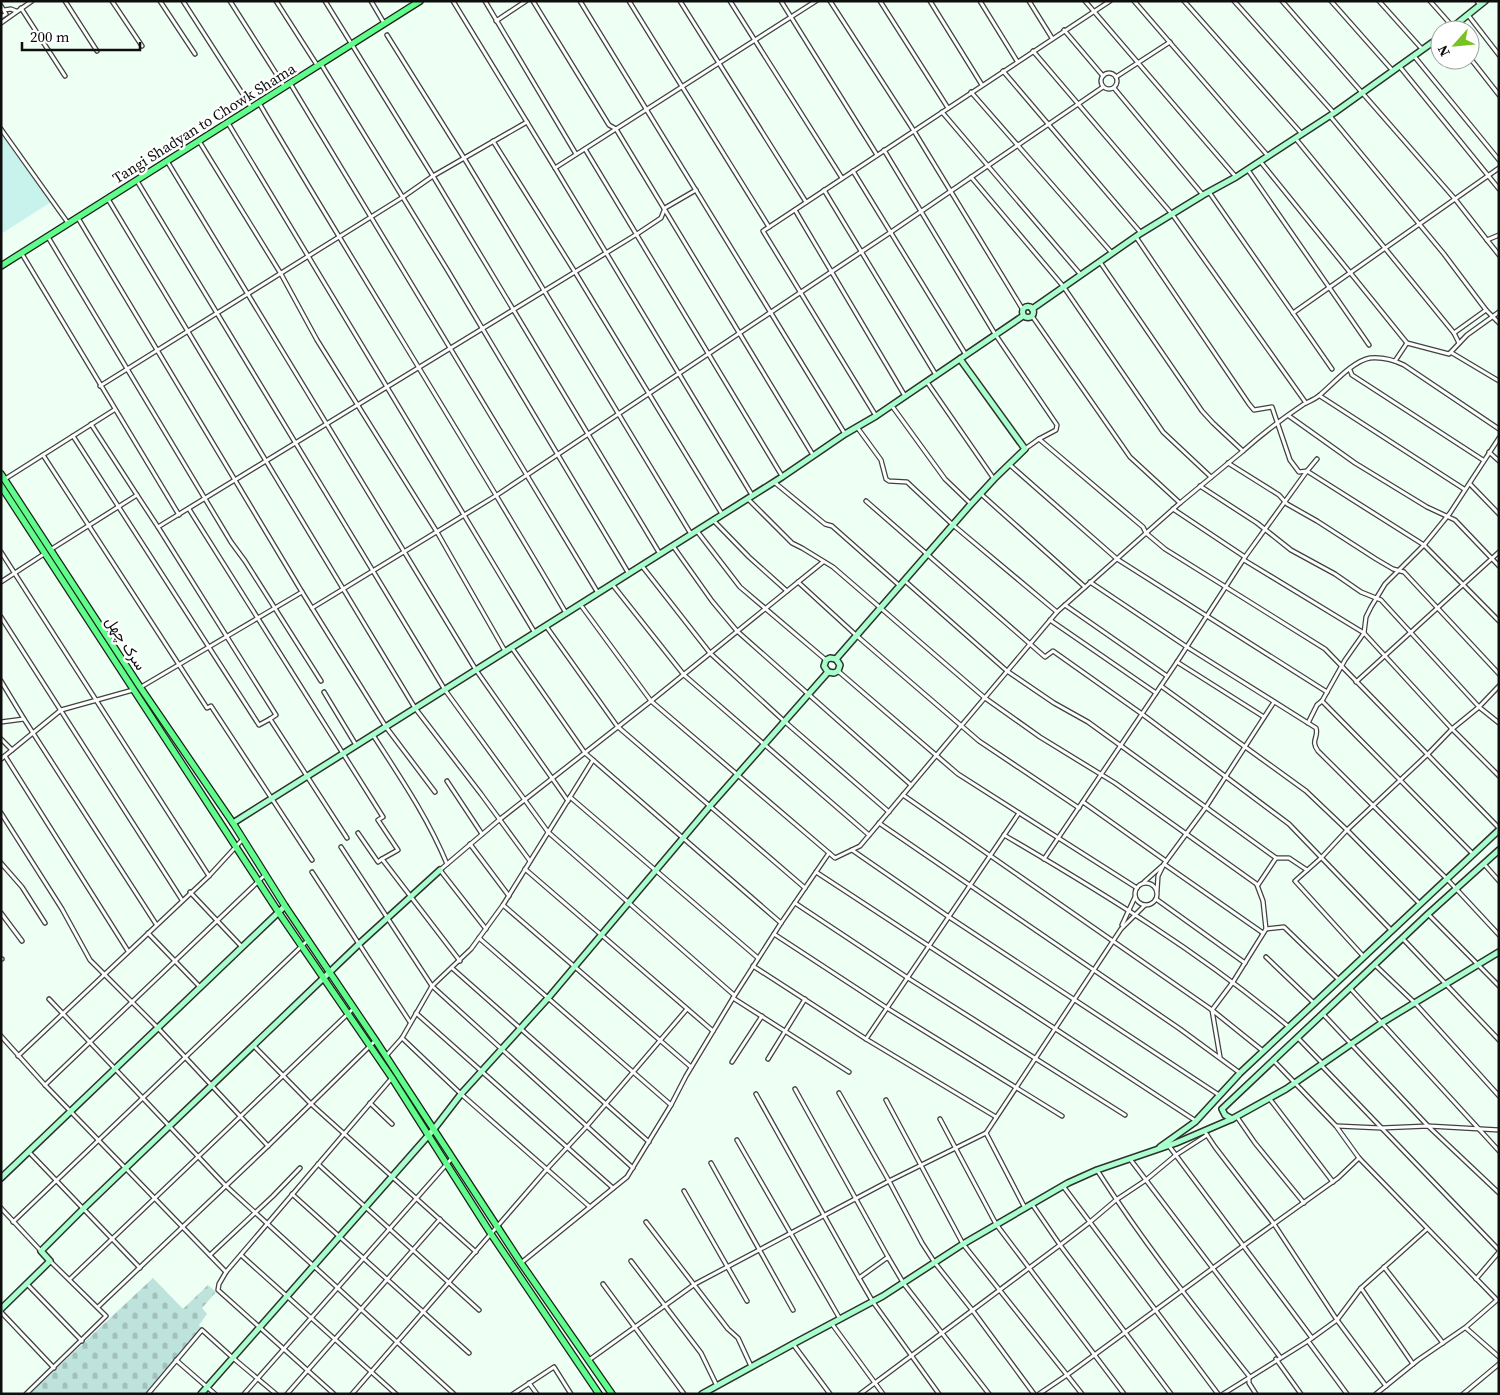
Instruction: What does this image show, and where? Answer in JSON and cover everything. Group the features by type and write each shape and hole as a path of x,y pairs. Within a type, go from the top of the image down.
{"main road":[{"name":"Tangi Shadyan to Chowk Shama","path":"1,266 419,1"},
{"path":"1461,20 1480,2"},
{"path":"1032,309 1138,235 1302,134 1430,45"},
{"path":"233,823 782,477 960,360 1023,313 1026,307 1032,309"},
{"path":"1023,313 1029,318 1032,316 1032,309"},
{"path":"836,659 971,504 1025,449 960,360"},
{"name":"سرک چهل","path":"3,476 48,552 137,689 233,823 285,906 521,1263 612,1394"},
{"path":"1,486 48,552"},
{"path":"830,658 836,659 840,664 838,671 834,673 828,672 824,666 826,660 830,658"},
{"path":"201,1394 549,997 710,806 828,672"},
{"path":"137,689 278,913 392,1078 491,1234 599,1394"},
{"path":"1156,1150 1196,1121 1240,1073 1499,829"},
{"path":"1234,1118 1225,1115 1222,1109 1428,914 1499,850"},
{"path":"2,1308 50,1260 41,1251 83,1209 331,973 360,943 440,870"},
{"path":"1,1178 285,906"},
{"path":"702,1394 712,1392 717,1386 751,1366 873,1302 904,1284 963,1244 1063,1185 1097,1170 1206,1133 1234,1118 1294,1083 1383,1022 1499,952"}],"street":[{"path":"1,23 32,1"},
{"path":"65,1 97,51"},
{"path":"112,1 142,46"},
{"path":"160,1 195,54"},
{"path":"183,1 252,107"},
{"path":"230,1 287,85 371,217 598,593"},
{"path":"276,1 403,197 629,574"},
{"path":"325,1 433,176 660,554"},
{"path":"370,1 384,23"},
{"path":"453,1 606,253 750,497 792,543 833,567 984,698 1040,737 1115,783 1256,884 1263,901 1266,929 1233,982 1212,1010 1220,1058"},
{"path":"484,1 576,154"},
{"path":"496,21 526,1"},
{"path":"533,1 609,125 616,129 665,208 814,456"},
{"path":"580,1 845,434"},
{"path":"629,1 769,227"},
{"path":"680,1 806,202"},
{"path":"730,1 842,178"},
{"path":"780,1 878,154"},
{"path":"555,168 816,1"},
{"path":"830,1 914,130 1023,313"},
{"path":"880,1 948,108"},
{"path":"930,1 982,85"},
{"path":"980,1 1017,61"},
{"path":"1029,1 1052,38"},
{"path":"1085,1 1236,176"},
{"path":"876,416 763,231 1110,1"},
{"path":"1134,1 1268,156"},
{"path":"1184,1 1302,134"},
{"path":"1234,1 1332,114 1486,310 1499,323"},
{"path":"1282,1 1455,199 1499,255"},
{"path":"1331,1 1393,71"},
{"path":"1379,1 1423,50"},
{"path":"1430,1 1445,20"},
{"path":"2,8 16,11"},
{"path":"1,17 6,14 2,8"},
{"path":"21,8 65,76"},
{"path":"1468,15 1499,55"},
{"path":"1064,30 1103,76"},
{"path":"387,35 464,158 691,534"},
{"path":"1116,77 1170,42"},
{"path":"1033,51 1172,214 1306,403"},
{"path":"1414,56 1499,160"},
{"path":"1400,67 1499,189"},
{"path":"1480,70 1499,94"},
{"path":"1003,71 1138,235 1249,404 1254,410 1272,407 1276,424 1292,465 1299,472 1306,471 1424,545 1499,621"},
{"path":"1103,76 1112,74 1116,77"},
{"path":"1103,76 1101,82 1103,87 1108,90 1114,88 1117,83 1116,77"},
{"path":"312,608 497,495 921,212 1103,87"},
{"path":"1114,88 1202,195"},
{"path":"972,92 1112,253"},
{"path":"258,103 497,495 566,613"},
{"path":"942,112 1081,275"},
{"path":"227,122 535,633"},
{"path":"100,386 403,197 433,176 527,122"},
{"path":"1,129 68,224"},
{"path":"1295,138 1454,333 1459,343"},
{"path":"199,141 318,340 437,532 506,651"},
{"path":"493,141 576,272 722,515"},
{"path":"585,149 782,477"},
{"path":"884,150 995,334 1056,426 1056,430 1025,449"},
{"path":"167,161 403,553 476,670 553,778 569,799 758,958"},
{"path":"1260,161 1407,343 1449,354 1452,353 1499,381"},
{"path":"1293,313 1499,168"},
{"path":"1247,169 1369,345"},
{"path":"853,170 966,355"},
{"path":"971,177 1063,286 1164,432 1211,477"},
{"path":"136,180 445,690 548,832 734,996 849,1072"},
{"path":"158,527 637,234 661,218 665,208 696,190"},
{"path":"824,190 936,376"},
{"path":"1209,191 1332,369"},
{"path":"108,198 342,590 415,708 530,861"},
{"path":"794,210 906,396"},
{"path":"77,218 302,592 386,727 434,792"},
{"path":"1486,240 1499,235"},
{"path":"48,236 231,542 321,681"},
{"path":"21,253 179,515"},
{"path":"1100,262 1202,411 1242,451"},
{"path":"1454,333 1486,310"},
{"path":"1452,353 1459,343 1499,312"},
{"path":"1032,316 1130,457 1180,503"},
{"path":"1395,361 1407,343"},
{"path":"580,604 651,701 835,858 860,846 1057,612 1173,509 1242,451 1276,424 1306,403 1320,396 1338,378 1361,362 1370,358 1395,361 1499,429"},
{"path":"1350,370 1352,375 1483,460"},
{"path":"927,382 994,479"},
{"path":"1320,396 1464,489"},
{"path":"892,406 946,479 971,504"},
{"path":"3,476 42,455 114,410"},
{"path":"1289,416 1355,463 1427,507 1447,516 1465,530 1499,566"},
{"path":"73,436 259,725 276,715 91,424"},
{"path":"857,427 881,460 886,479 889,481 907,482 953,525 1057,612"},
{"path":"1308,723 1317,704 1322,701 1341,666 1364,633 1366,617 1385,584 1424,545 1447,516 1499,438"},
{"path":"1039,439 1144,527 1146,533 1165,549 1325,649 1499,829"},
{"path":"1489,452 1499,462"},
{"path":"42,455 179,666 207,708 211,706 312,860"},
{"path":"1044,859 1187,647 1244,558 1306,471 1317,459"},
{"path":"1228,463 1284,499 1285,503 1376,559 1404,572 1499,674"},
{"path":"1010,465 1116,559 1327,692"},
{"path":"774,482 825,524 832,526 900,586"},
{"path":"1470,484 1499,514"},
{"path":"1200,486 1257,524 1291,550 1335,574 1361,592 1381,600 1479,706 1499,723"},
{"path":"981,494 1085,587"},
{"path":"1,582 137,495"},
{"path":"866,502 1045,657 1054,651 1289,824 1392,931"},
{"path":"188,509 259,618 383,817 378,820 398,850 378,862 358,833"},
{"path":"1173,509 1244,558 1364,633 1452,729 1499,776"},
{"path":"713,520 749,557 787,591"},
{"path":"697,531 740,587 826,660"},
{"path":"673,546 737,631 912,785"},
{"path":"1,552 209,876"},
{"path":"1356,682 1499,552"},
{"path":"486,929 440,870 499,820 684,675 823,562"},
{"path":"642,565 710,653 784,721 889,812"},
{"path":"905,581 1007,671 1054,703 1088,722 1276,858 1289,858 1307,870"},
{"path":"798,582 857,636 979,741 1079,808"},
{"path":"1090,582 1317,730 1314,746 1318,751 1447,878 1499,935"},
{"path":"612,584 684,675 869,835"},
{"path":"1,759 61,710 137,689 302,592"},
{"path":"1065,605 1167,676"},
{"path":"1,617 182,900"},
{"path":"1050,620 1156,693"},
{"path":"546,626 617,726 805,888"},
{"path":"511,648 585,753 781,923"},
{"path":"1177,662 1264,717"},
{"path":"838,671 958,774 1137,888"},
{"path":"1,681 156,924"},
{"path":"1161,686 1244,748 1306,791 1420,904"},
{"path":"1364,957 1295,881 1499,686"},
{"path":"324,692 356,746"},
{"path":"1322,701 1473,854"},
{"path":"589,1360 695,1284 890,1181 986,1133 1121,929 1134,914 1156,899 1158,876 1165,863 1206,807 1274,702"},
{"path":"1,722 24,719"},
{"path":"270,719 347,838"},
{"path":"373,734 414,799 447,864"},
{"path":"1,739 12,750"},
{"path":"5,756 128,951"},
{"path":"386,1057 402,1038 432,986 460,961 503,905 592,760"},
{"path":"447,781 482,834"},
{"path":"903,795 1212,1010 1263,1051"},
{"path":"1083,802 1263,933"},
{"path":"1,813 62,909 90,960 158,1028 268,1146"},
{"path":"866,1039 1019,813"},
{"path":"879,823 1094,970 1240,1073"},
{"path":"1004,835 1129,910 1233,982 1288,1027"},
{"path":"18,1056 209,876 243,839"},
{"path":"470,844 509,896"},
{"path":"341,847 432,986 633,1168"},
{"path":"852,850 949,917 1220,1095"},
{"path":"521,1263 627,1177 734,996 781,923 829,854"},
{"path":"1256,884 1258,885 1276,858"},
{"path":"382,859 460,961"},
{"path":"1,863 22,887 45,923"},
{"path":"1121,929 1136,896 1137,888 1165,863"},
{"path":"1484,864 1499,881"},
{"path":"1,871 5,868"},
{"path":"525,869 713,1031"},
{"path":"312,872 410,1022"},
{"path":"816,872 1196,1121"},
{"path":"45,1085 265,875"},
{"path":"1144,883 1152,884 1157,891"},
{"path":"190,892 242,948"},
{"path":"1136,896 1145,905"},
{"path":"1156,899 1245,963"},
{"path":"795,903 908,978 1125,1115"},
{"path":"503,905 691,1067"},
{"path":"1,913 22,942"},
{"path":"1428,914 1499,986"},
{"path":"1266,929 1284,927 1338,980"},
{"path":"148,933 200,988"},
{"path":"774,934 888,1008 1062,1116"},
{"path":"479,938 671,1105"},
{"path":"1403,939 1499,1040"},
{"path":"13,1222 308,940"},
{"path":"1266,957 1314,1003"},
{"path":"1375,965 1415,1003 1499,1096"},
{"path":"753,966 866,1039 996,1117"},
{"path":"452,968 649,1142"},
{"path":"1350,988 1499,1151"},
{"path":"49,999 226,1186 454,1394"},
{"path":"768,1059 805,999"},
{"path":"70,1279 354,1008"},
{"path":"352,1394 688,1009"},
{"path":"416,1013 613,1188"},
{"path":"1323,1014 1428,1126 1499,1193"},
{"path":"732,1062 762,1016"},
{"path":"1,1036 45,1085 226,1272"},
{"path":"402,1038 462,1094 590,1207"},
{"path":"1297,1038 1499,1251 1476,1279"},
{"path":"98,1307 376,1041"},
{"path":"254,1046 344,1134 476,1252"},
{"path":"1273,1060 1336,1126 1359,1158 1497,1300 1466,1328 1413,1364 1376,1394"},
{"path":"334,1394 218,1290 219,1284 226,1272 396,1072"},
{"path":"795,1089 904,1284 989,1394"},
{"path":"839,1093 890,1181 922,1243 1034,1394"},
{"path":"756,1094 873,1302 939,1394"},
{"path":"1269,1098 1333,1182"},
{"path":"886,1100 963,1244 1082,1394"},
{"path":"370,1103 392,1124"},
{"path":"1234,1118 1304,1203"},
{"path":"940,1119 996,1224 1124,1394"},
{"path":"1336,1126 1381,1128 1428,1126 1499,1130"},
{"path":"986,1133 1024,1208"},
{"path":"860,1394 973,1311 1206,1133 1274,1224 1337,1320 1386,1386"},
{"path":"737,1140 841,1320"},
{"path":"1169,1146 1312,1338"},
{"path":"29,1152 140,1268"},
{"path":"244,1394 336,1287 452,1158"},
{"path":"1039,1394 1333,1182 1359,1158"},
{"path":"1130,1159 1278,1358 1301,1394"},
{"path":"712,1163 793,1310"},
{"path":"318,1164 479,1310"},
{"path":"210,1255 300,1168"},
{"path":"1097,1170 1116,1200 1182,1291 1248,1376 1249,1382 1256,1394"},
{"path":"1063,1185 1218,1394"},
{"path":"684,1191 747,1301"},
{"path":"292,1194 469,1353"},
{"path":"1032,1203 1060,1245 1171,1394"},
{"path":"1,1208 41,1251"},
{"path":"287,1394 440,1219"},
{"path":"646,1222 728,1329 738,1338 751,1366"},
{"path":"1223,1394 1248,1376 1308,1341 1337,1320 1361,1288 1427,1229"},
{"path":"241,1255 396,1394"},
{"path":"859,1278 888,1257"},
{"path":"26,1394 106,1316 50,1260"},
{"path":"631,1261 701,1354 717,1386"},
{"path":"1384,1267 1443,1343"},
{"path":"27,1284 82,1341"},
{"path":"603,1284 684,1394"},
{"path":"1361,1288 1413,1364"},
{"path":"2,1308 54,1368"},
{"path":"832,1324 883,1394"},
{"path":"1466,1328 1498,1355"},
{"path":"150,1393 202,1330 276,1394"},
{"path":"1308,1341 1347,1394"},
{"path":"793,1344 830,1394"},
{"path":"176,1360 215,1394"},
{"path":"1463,1394 1499,1364"},
{"path":"512,1394 554,1368 571,1394"},
{"path":"530,1383 536,1394"}],"green space":[{"path":"153,1278 183,1309 208,1285 216,1292 202,1308 207,1314 199,1325 202,1329 146,1394 29,1394"}],"shaded area":[{"path":"1,134 51,202 1,234"}]}
